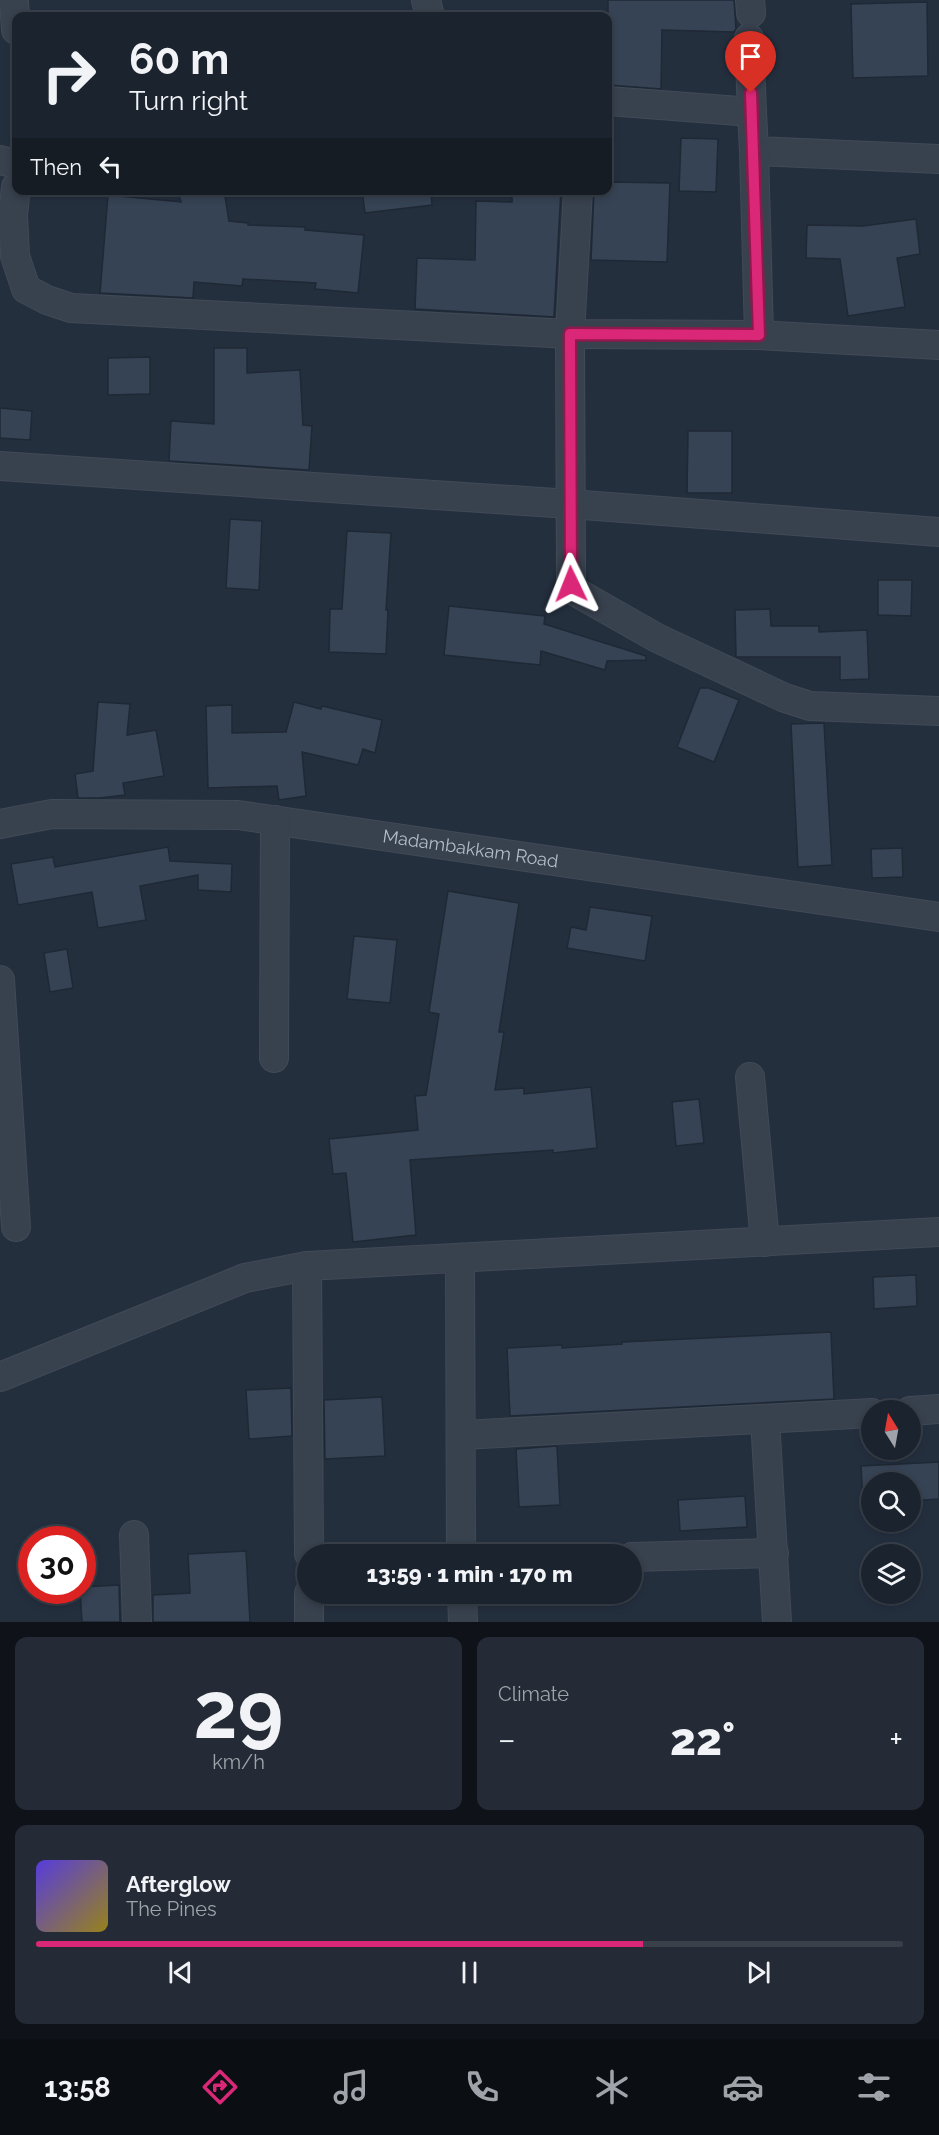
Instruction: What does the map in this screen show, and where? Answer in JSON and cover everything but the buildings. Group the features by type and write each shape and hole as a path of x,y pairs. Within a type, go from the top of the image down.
{"street":[{"path":"750,17 759,335"},
{"path":"612,101 752,112"},
{"path":"754,151 939,159"},
{"path":"15,195 13,215 15,256 27,288 46,300 71,308 570,334 759,335 939,345"},
{"path":"578,195 570,334 571,584 576,592 657,638 785,698 810,706 939,711"},
{"path":"0,466 570,504 939,532"},
{"name":"Madambakkam Road","path":"0,824 52,814 238,815 939,916"},
{"path":"274,1058 275,820"},
{"path":"0,980 16,1227"},
{"path":"750,1077 765,1242"},
{"path":"0,1377 245,1278 307,1266 939,1232"},
{"path":"460,1259 461,1544"},
{"path":"307,1266 309,1544"},
{"path":"921,1411 939,1410"},
{"path":"462,1435 861,1414"},
{"path":"765,1419 777,1622"},
{"path":"134,1536 137,1622"},
{"path":"642,1557 774,1552"},
{"path":"309,1604 309,1622"},
{"path":"462,1604 463,1622"}],"route":[{"path":"571,584 570,334 759,335 751,93"}]}
